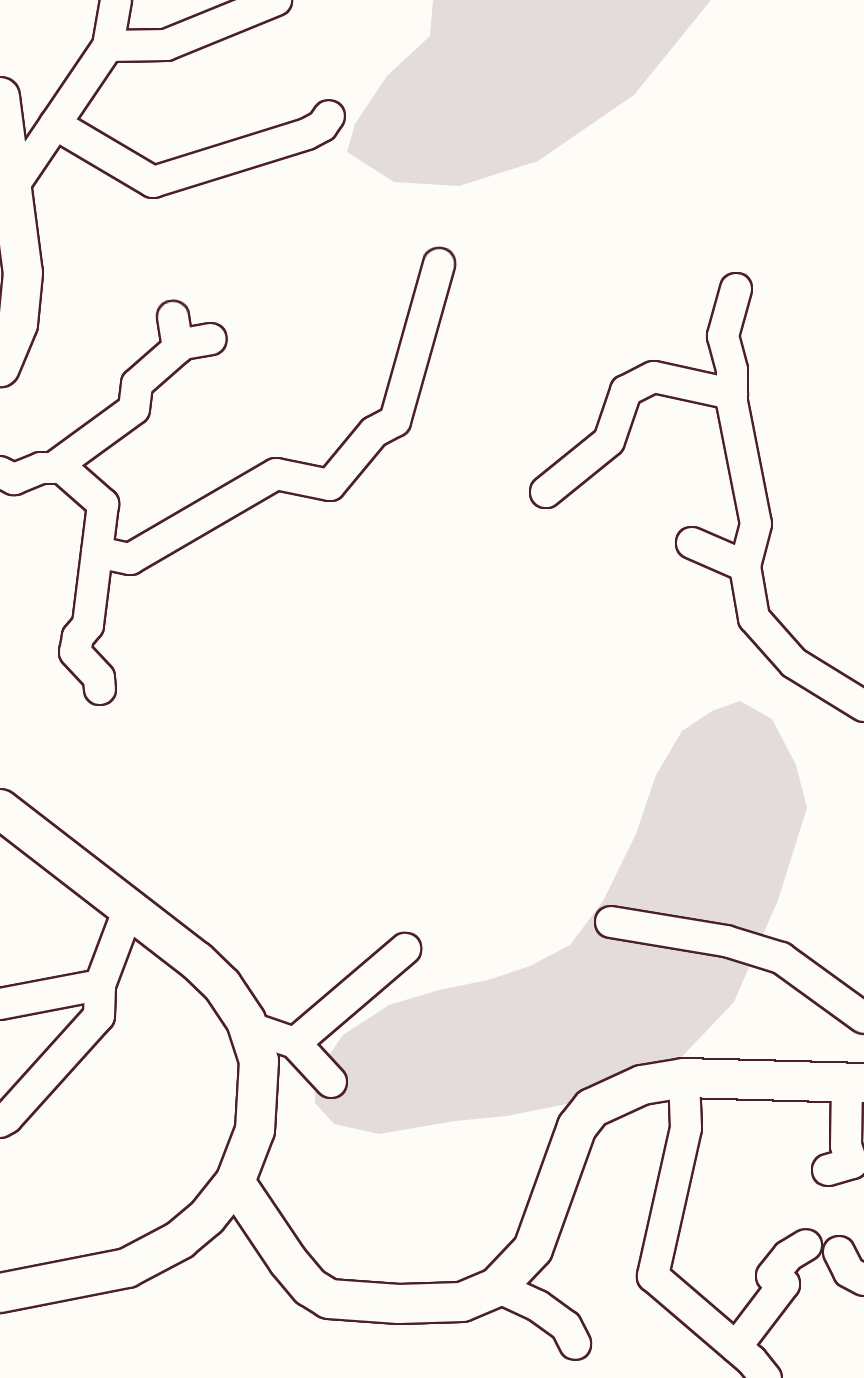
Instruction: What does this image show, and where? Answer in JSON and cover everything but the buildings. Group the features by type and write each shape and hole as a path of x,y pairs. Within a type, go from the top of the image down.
{"street":[{"path":"14,185 108,46 116,0"},
{"path":"108,46 166,45 276,0"},
{"path":"0,97 14,185 23,273 18,324 0,367"},
{"path":"55,124 153,182 307,134 322,126 330,116"},
{"path":"97,552 130,559 276,474 330,485 373,432 395,422 439,264"},
{"path":"736,289 723,336 732,370 732,394 756,524 745,566 754,618 794,663 864,706"},
{"path":"173,317 178,348"},
{"path":"53,468 134,410 137,384 178,348 183,344 211,340"},
{"path":"546,492 609,441 626,391 654,377 732,394"},
{"path":"0,472 14,479 41,468 62,468 103,504 88,625 78,637 75,652 99,678 100,689"},
{"path":"692,543 745,566"},
{"path":"0,809 197,961 222,985 248,1027 259,1061 255,1130 235,1182 207,1217 180,1240 127,1268 0,1293"},
{"path":"0,1122 25,1099 99,1016 100,985 129,908"},
{"path":"611,922 726,941 781,958 864,1018"},
{"path":"295,1043 405,949"},
{"path":"0,1004 100,985"},
{"path":"248,1027 295,1043 331,1082"},
{"path":"235,1182 288,1261 310,1287 330,1299 399,1304 462,1302 497,1287 533,1249 577,1127 592,1108 642,1084 684,1078 859,1081 846,1146 848,1165"},
{"path":"684,1078 687,1128 653,1276 736,1347 766,1378"},
{"path":"736,1347 784,1284 772,1276 788,1256 806,1244"},
{"path":"839,1252 849,1272 864,1280"},
{"path":"497,1287 538,1306 566,1326 575,1344"}],"shaded area":[{"path":"433,0 711,0 634,95 538,161 459,186 394,182 347,152 355,124 387,76 430,36"},
{"path":"740,701 772,719 796,765 807,808 778,900 734,1002 653,1087 507,1116 455,1121 379,1134 334,1124 315,1103 316,1074 343,1035 389,1005 439,990 488,980 530,966 570,945 603,901 636,834 656,775 682,731 712,711"}]}
